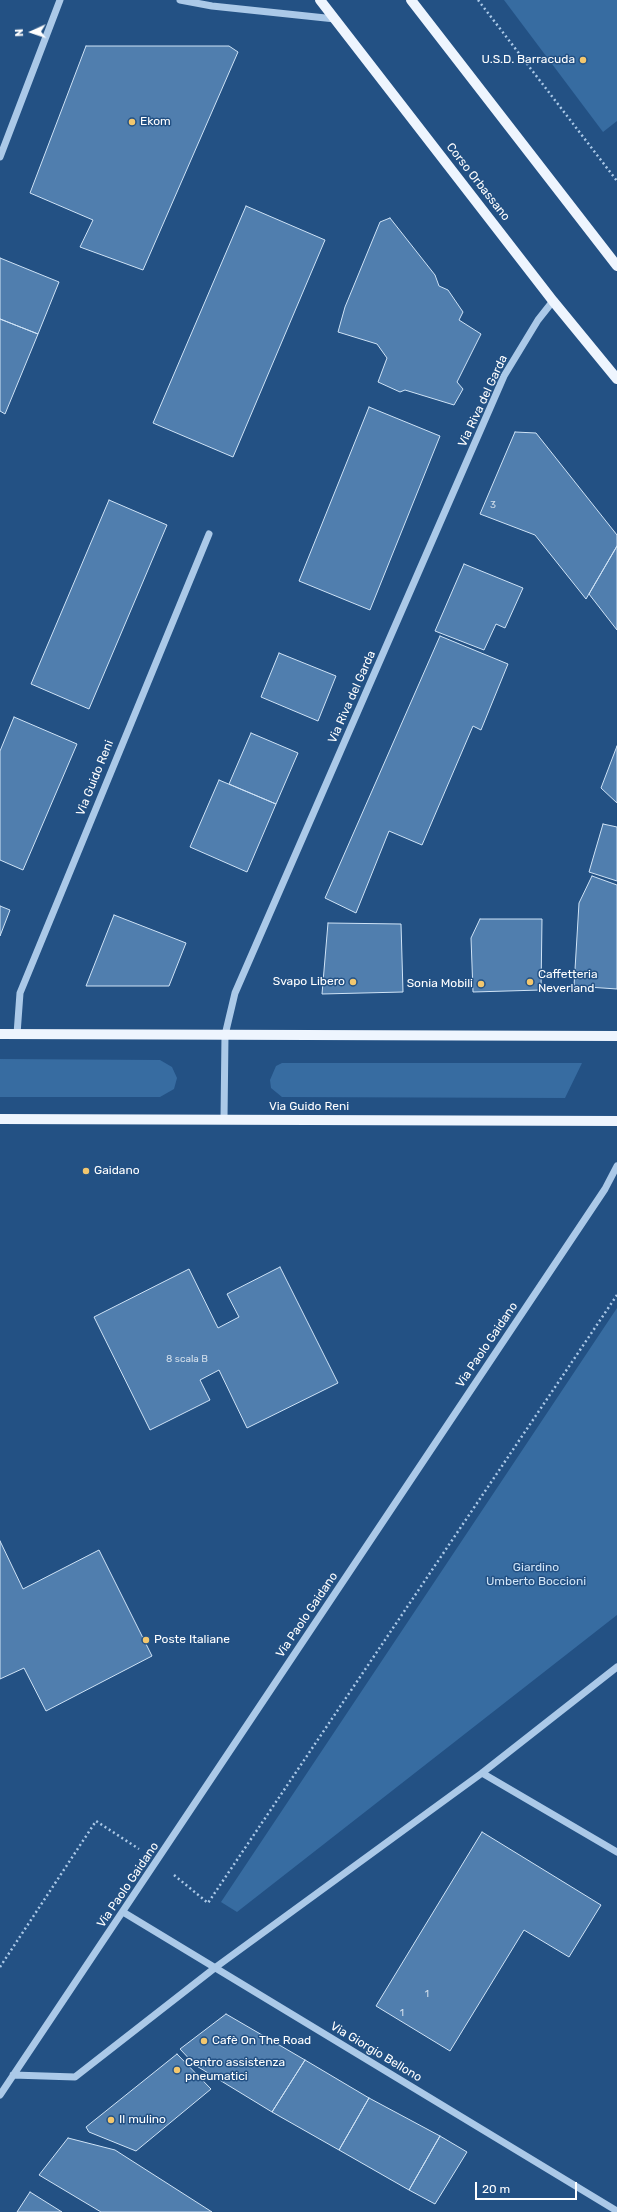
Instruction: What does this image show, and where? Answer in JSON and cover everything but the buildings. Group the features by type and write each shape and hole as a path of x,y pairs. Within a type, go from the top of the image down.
{"main road":[{"name":"Corso Orbassano","path":"320,0 553,301 617,379"},
{"path":"411,0 617,266"},
{"path":"0,1034 617,1036"},
{"name":"Via Guido Reni","path":"0,1119 617,1121"}],"street":[{"path":"0,158 60,0"},
{"path":"180,0 212,6 335,19"},
{"name":"Via Riva del Garda","path":"224,1120 225,1035 235,993 504,376 538,320 553,301"},
{"name":"Via Guido Reni","path":"17,1034 20,993 209,534"},
{"name":"Via Paolo Gaidano","path":"0,2095 605,1189 617,1166"},
{"path":"13,2075 75,2077 216,1967 482,1773 617,1667"},
{"path":"482,1773 617,1852"},
{"name":"Via Giorgio Bellono","path":"123,1912 617,2211"}],"path":[{"path":"478,0 617,181"},
{"path":"0,1967 96,1821 157,1860 208,1903 617,1295"}],"green space":[{"name":"U.S.D. Barracuda","path":"504,0 617,0 617,121 603,132"},
{"path":"0,1059 160,1060 172,1067 177,1078 174,1089 160,1097 0,1097"},
{"path":"282,1063 582,1063 565,1098 282,1097 271,1088 270,1080 276,1066"},
{"name":"Giardino Umberto Boccioni","path":"617,1308 617,1615 237,1912 221,1902"}],"place":[{"name":"U.S.D. Barracuda","path":"583,60"},
{"name":"Ekom","path":"132,122"},
{"name":"Svapo Libero","path":"353,982"},
{"name":"Caffetteria Neverland","path":"530,982"},
{"name":"Sonia Mobili","path":"481,984"},
{"name":"Gaidano","path":"86,1171"},
{"name":"Poste Italiane","path":"146,1640"},
{"name":"Cafè On The Road","path":"204,2041"},
{"name":"Centro assistenza pneumatici","path":"177,2070"},
{"name":"Il mulino","path":"111,2120"}]}
